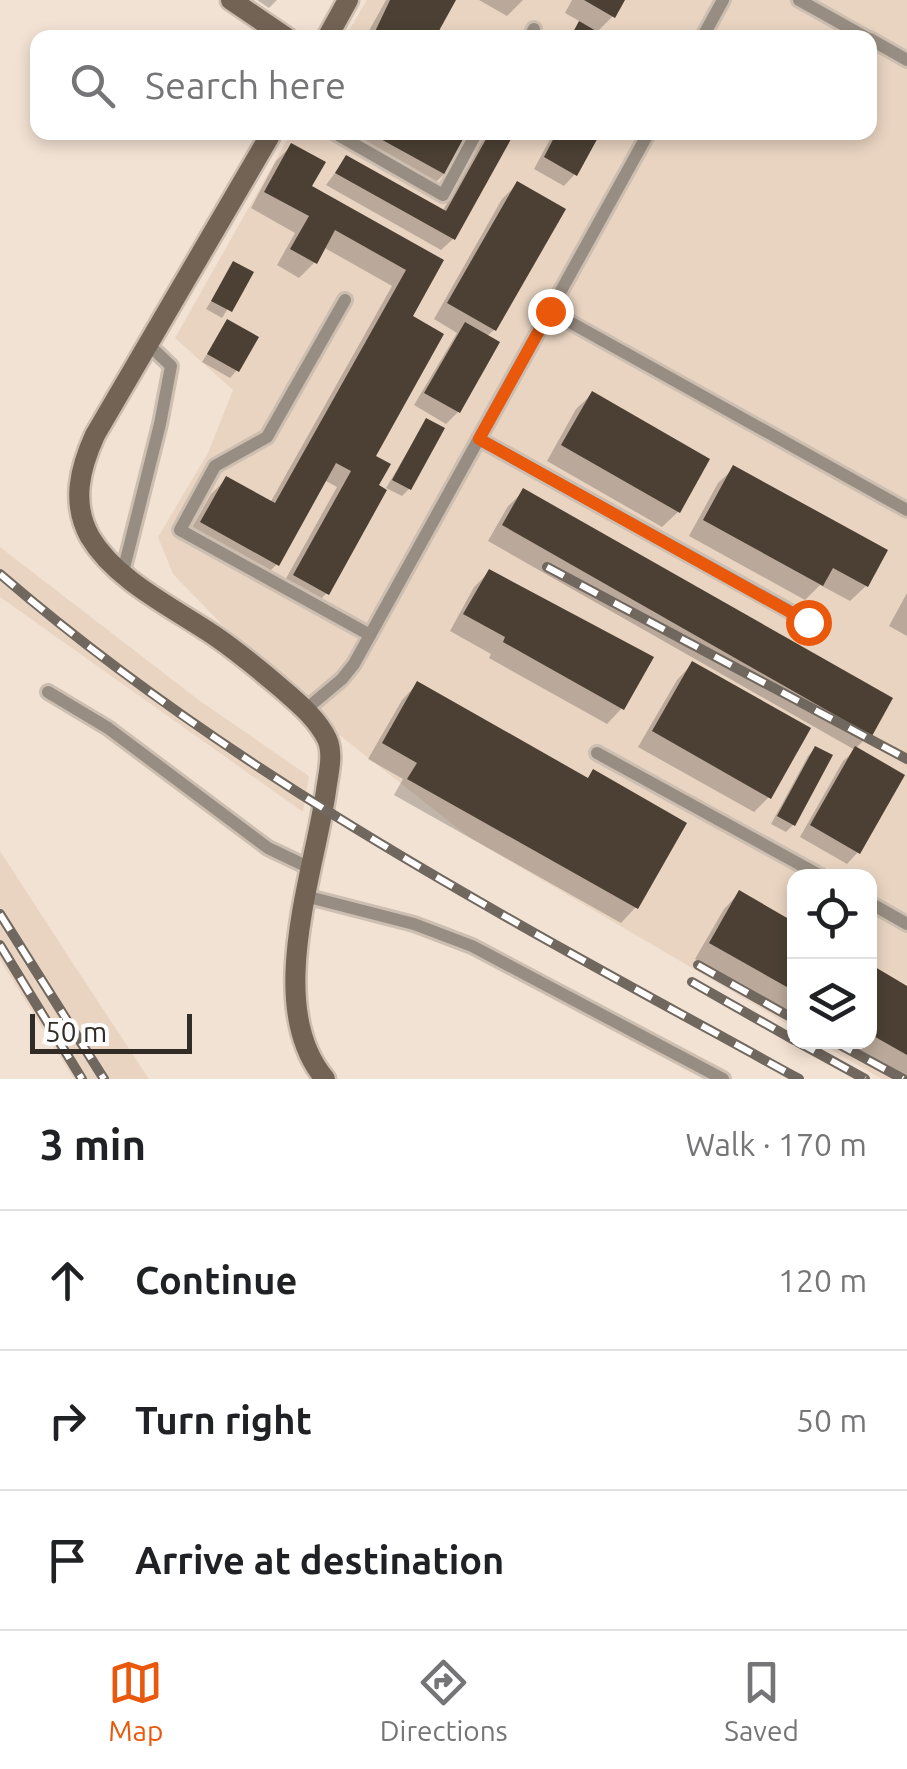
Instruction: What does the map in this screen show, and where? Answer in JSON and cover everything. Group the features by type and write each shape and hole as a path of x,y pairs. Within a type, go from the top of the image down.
{"street":[{"path":"230,0 275,30"},
{"path":"331,30 348,0"},
{"path":"267,140 95,435 78,484 90,536 123,572 256,667 305,710 328,741 330,760 298,950 300,1030 307,1055 325,1079"}],"lane":[{"path":"706,30 723,0"},
{"path":"799,0 853,30"},
{"path":"877,43 907,60"},
{"path":"348,140 444,195 472,140"},
{"path":"305,710 342,679 370,635 645,140"},
{"path":"344,300 267,437 214,466 180,530 370,635"},
{"path":"550,311 907,510"},
{"path":"123,572 171,366 148,344"},
{"path":"479,439 808,622"},
{"path":"48,692 108,728 268,848 310,868"},
{"path":"597,753 808,869"},
{"path":"305,896 414,924 472,946 723,1079"},
{"path":"877,908 907,924"}],"shaded area":[{"path":"367,0 907,0 907,1079 882,1079 830,1049 877,1049 877,869 787,869 787,1024 469,837 296,701 173,574 158,537 208,453 233,390 175,338 287,140 877,140 877,30 349,30"},
{"path":"0,547 200,701 309,776 303,812 0,597"},
{"path":"0,851 149,1079 74,1079 0,960"}],"building":[{"path":"390,0 456,0 439,30 376,30"},
{"path":"584,0 625,0 615,18"},
{"path":"579,21 594,30 574,30"},
{"path":"383,140 466,140 446,175"},
{"path":"486,140 511,140 455,240 335,173 346,155 446,211"},
{"path":"553,140 597,140 577,176 544,157"},
{"path":"291,143 326,162 312,186 444,260 413,316 444,334 376,456 391,464 379,485 387,490 329,595 293,575 351,471 336,463 279,566 200,522 226,476 275,503 406,270 335,230 317,264 290,249 309,216 264,192"},
{"path":"517,181 566,209 496,331 447,303"},
{"path":"233,261 254,272 232,312 211,301"},
{"path":"227,319 259,337 239,372 207,354"},
{"path":"465,322 500,342 460,413 424,393"},
{"path":"592,391 710,459 680,513 561,445"},
{"path":"426,418 445,428 411,490 392,480"},
{"path":"733,465 888,550 868,587 833,568 823,586 703,520"},
{"path":"523,488 893,698 872,736 502,525"},
{"path":"489,569 654,657 624,710 503,642 505,637 463,614"},
{"path":"692,661 811,728 771,799 652,731"},
{"path":"417,681 588,778 593,769 687,823 638,909 407,779 417,763 382,743"},
{"path":"815,746 833,755 795,826 777,816"},
{"path":"855,746 905,775 860,854 810,825"},
{"path":"739,890 787,918 787,987 709,943"},
{"path":"877,968 907,986 907,1055 877,1038"}],"railway":[{"path":"547,567 907,759"},
{"path":"0,574 92,649 286,785 489,907 799,1079"},
{"path":"0,914 104,1079"},
{"path":"0,945 82,1079"},
{"path":"698,965 787,1015"},
{"path":"692,982 787,1036"},
{"path":"811,1049 865,1079"},
{"path":"848,1049 903,1079"}],"route":[{"path":"550,311 479,439 808,622"}]}
